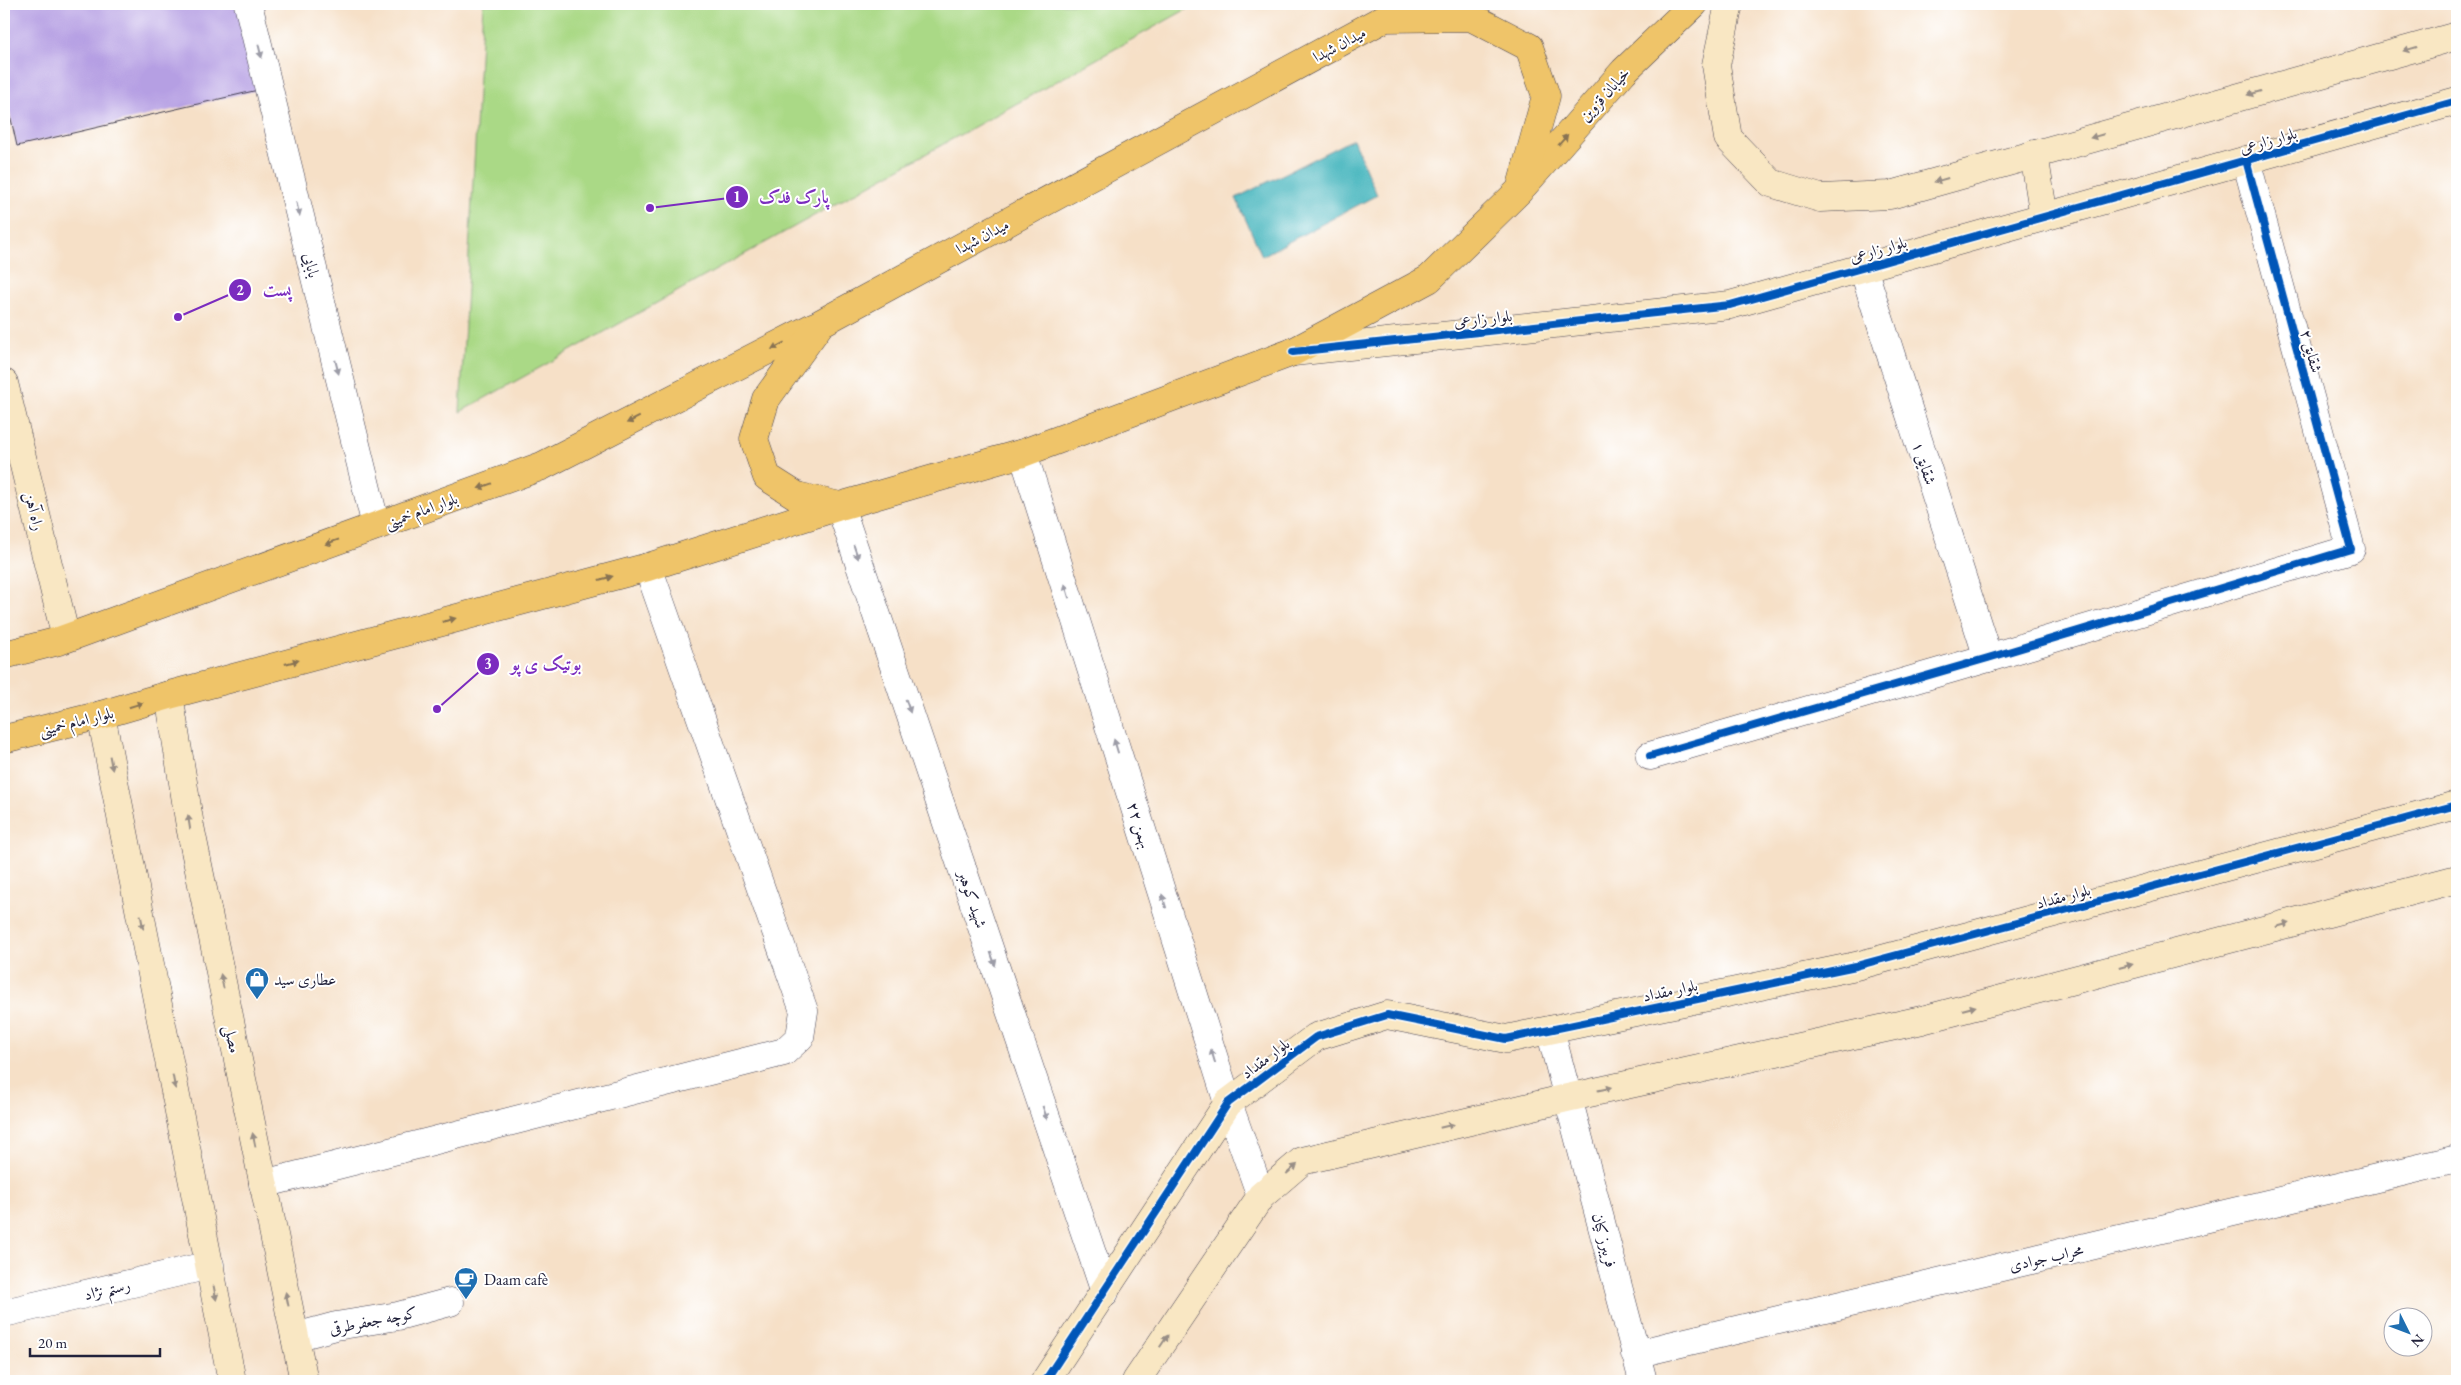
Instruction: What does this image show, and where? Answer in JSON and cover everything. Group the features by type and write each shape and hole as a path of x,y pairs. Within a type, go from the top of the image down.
{"highway":[{"path":"1385,18 1410,4"},
{"name":"خیابان قزوین","path":"1520,190 1624,71 1694,4"},
{"name":"میدان شهدا","path":"1471,17 1529,47 1546,96 1520,190 1429,279 1293,352 1023,453 840,506 797,496 766,476 754,439 766,399 821,323 1385,18 1471,17"},
{"name":"بلوار امام خمینی","path":"4,655 66,638 542,466 821,323"},
{"name":"بلوار امام خمینی","path":"4,739 102,715 170,694 648,567 840,506"}],"street":[{"name":"بابایی","path":"248,4 376,526"},
{"path":"1729,4 1716,65 1728,138 1771,183 1820,198 1890,195 2457,36"},
{"name":"بلوار زارعی","path":"1293,352 1730,305 2457,101"},
{"path":"2034,154 2044,216"},
{"name":"شقایق ۲","path":"1988,658 2351,549 2246,160"},
{"name":"شقایق ۱","path":"1863,268 1988,658"},
{"name":"راه آهن","path":"4,383 66,638"},
{"name":"۲۲ بهمن","path":"1023,453 1228,1103 1261,1196"},
{"name":"شهید کوهبر","path":"840,506 1105,1292"},
{"path":"263,1184 784,1052 800,1037 804,1012 648,567"},
{"path":"1650,756 1988,658"},
{"name":"مصلی","path":"170,694 190,826 304,1381"},
{"path":"102,715 232,1381"},
{"name":"بلوار مقداد","path":"1045,1381 1228,1103 1316,1037 1387,1015 1506,1039 1856,966 2457,805"},
{"path":"1136,1381 1261,1196 1302,1161 1567,1098 1922,1020 2457,879"},
{"name":"فریبرز کیان","path":"1550,1030 1643,1381"},
{"name":"محراب جوادی","path":"1635,1354 2457,1160"},
{"name":"رستم نژاد","path":"4,1313 210,1265"},
{"name":"کوچه جعفرطرقی","path":"295,1337 336,1326 398,1316 450,1302"}],"green space":[{"path":"483,4 1196,4 460,412"}],"water":[{"path":"1353,139 1377,195 1262,256 1236,198"}],"building":[{"path":"4,4 238,4 258,90 17,146 4,87"}],"cycle path":[{"path":"1293,352 1730,305 2457,101"},
{"path":"1650,756 1988,658 2351,549 2246,160"},
{"path":"1045,1381 1228,1103 1316,1037 1387,1015 1506,1039 1856,966 2457,805"}],"place":[{"name":"پارک فدک","path":"650,208"},
{"name":"پست","path":"178,317"},
{"name":"بوتیک ی پو","path":"437,709"},
{"name":"عطاری سید","path":"257,1000"},
{"name":"Daam cafè","path":"466,1300"}]}
